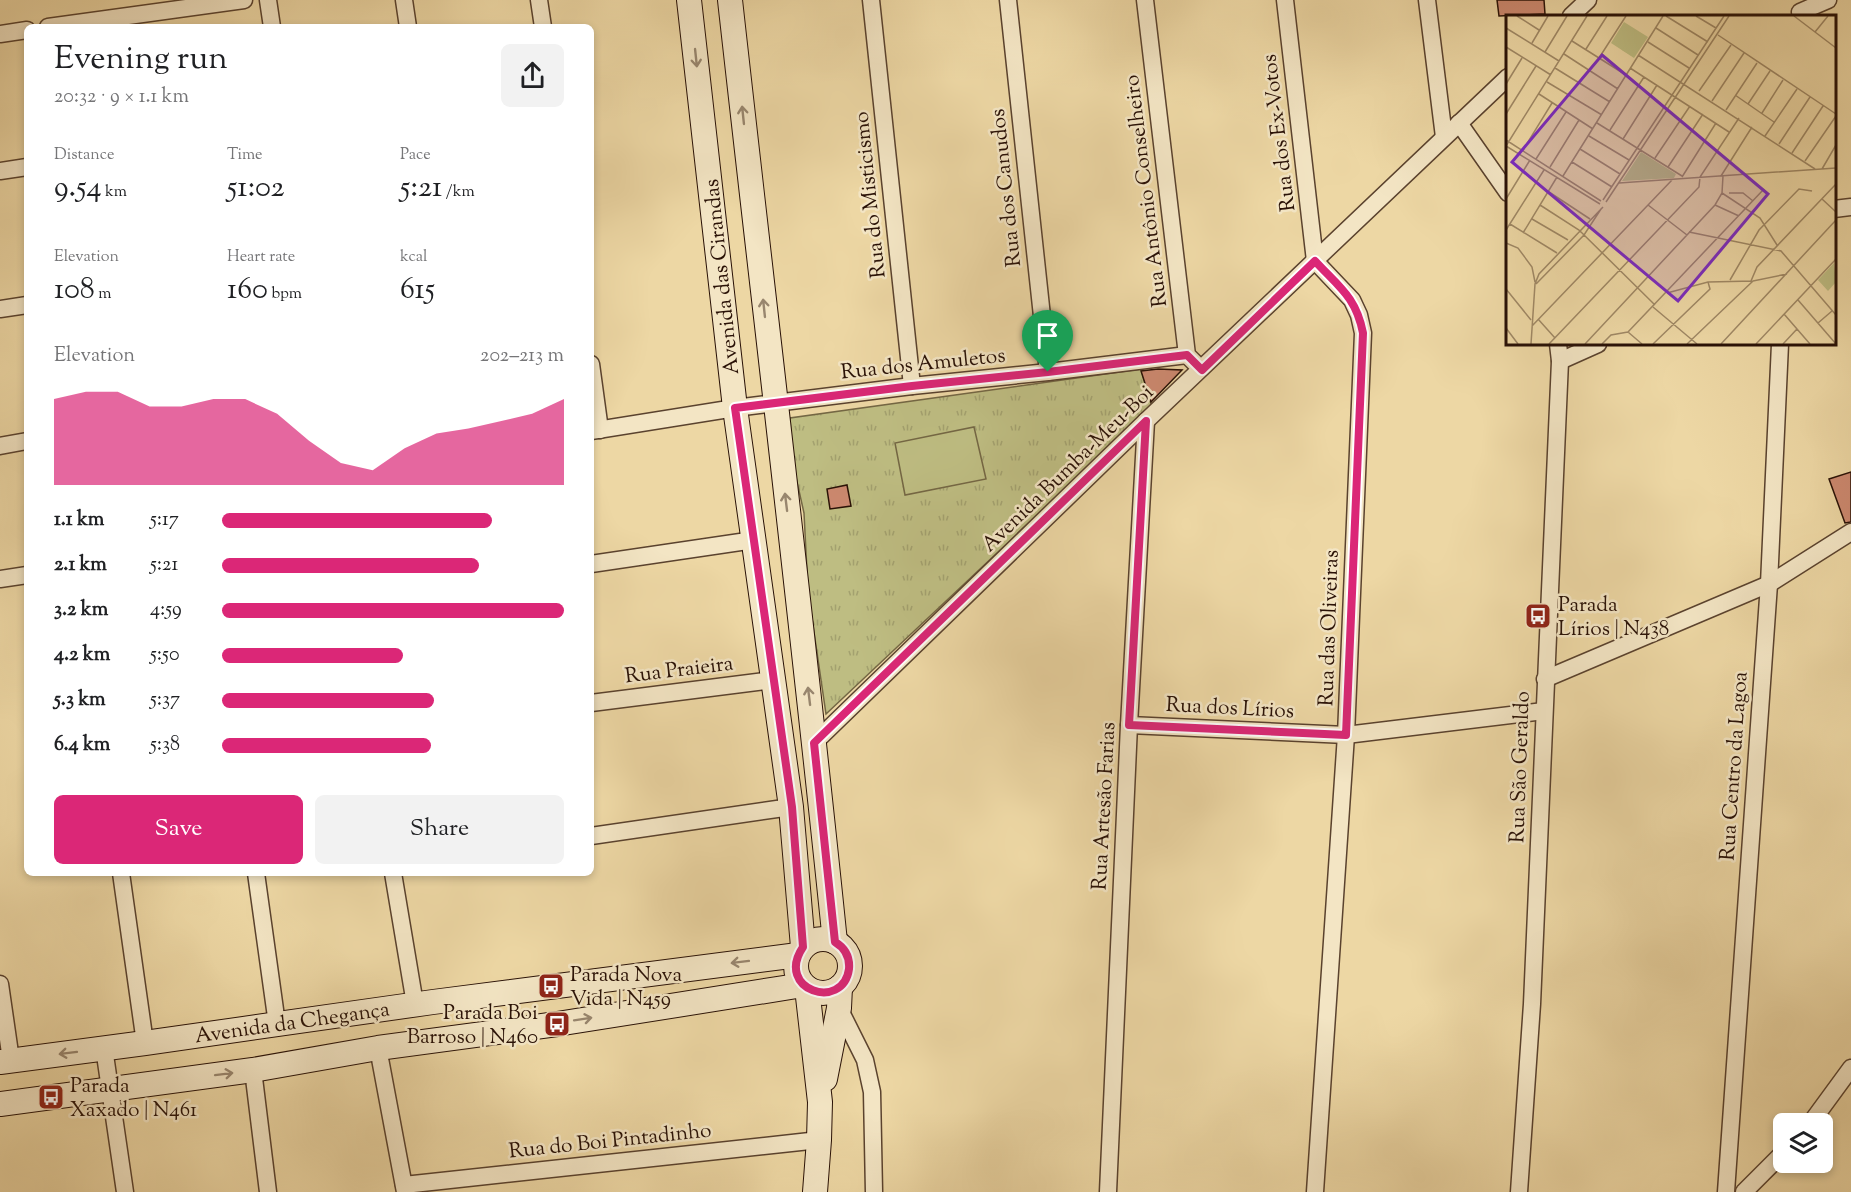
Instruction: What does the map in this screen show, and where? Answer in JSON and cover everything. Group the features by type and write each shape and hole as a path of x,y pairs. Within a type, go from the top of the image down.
{"street":[{"path":"70,24 244,0"},
{"path":"268,0 272,24"},
{"path":"404,0 408,24"},
{"path":"539,0 543,24"},
{"name":"Avenida das Cirandas","path":"689,0 735,408 792,807 801,951"},
{"name":"Avenida das Cirandas","path":"730,0 835,942"},
{"name":"Rua do Misticismo","path":"871,0 912,386"},
{"name":"Rua dos Canudos","path":"1008,0 1048,372"},
{"name":"Rua Antônio Conselheiro","path":"1145,0 1187,355"},
{"name":"Rua dos Ex-Votos","path":"1285,0 1315,261"},
{"path":"1427,0 1443,137"},
{"path":"1571,15 1588,0"},
{"path":"1800,10 1828,0"},
{"path":"0,34 24,30"},
{"name":"Avenida Bumba-Meu-Boi","path":"814,743 1146,421 1506,79"},
{"path":"1459,123 1506,190"},
{"path":"0,171 24,167"},
{"path":"1836,209 1851,207"},
{"name":"Rua das Oliveiras","path":"1315,261 1352,300 1359,315 1363,333 1346,735 1315,1192"},
{"path":"0,309 24,305"},
{"name":"Rua São Geraldo","path":"1519,1192 1532,1004 1560,361 1558,345"},
{"path":"1560,361 1596,345"},
{"name":"Rua Centro da Lagoa","path":"1726,1192 1769,584 1780,345"},
{"path":"1187,355 1202,370"},
{"name":"Rua dos Amuletos","path":"596,430 735,408 1187,355"},
{"path":"594,404 596,430"},
{"name":"Rua Artesão Farias","path":"1108,1192 1129,725 1146,421"},
{"path":"0,446 24,442"},
{"path":"1545,679 1769,584 1851,532"},
{"path":"594,564 754,540"},
{"path":"0,579 24,576"},
{"name":"Rua Praieira","path":"594,703 773,680"},
{"name":"Rua dos Lírios","path":"1129,725 1346,735 1544,711"},
{"path":"594,836 792,807"},
{"path":"121,876 145,1043"},
{"path":"256,876 277,1024"},
{"path":"394,876 415,1004 437,1040"},
{"path":"820,1102 840,998 850,964 847,954 835,942 821,939 810,942 801,951 795,968 798,978 805,986 814,992 840,998 865,1060 872,1092 874,1192"},
{"name":"Avenida da Chegança","path":"5,1061 801,951"},
{"path":"0,984 5,1061"},
{"path":"805,986 820,1102 815,1192"},
{"name":"Avenida da Chegança","path":"0,1104 253,1070 403,1044 557,1024 805,986"},
{"path":"403,1044 415,1004"},
{"path":"104,1048 125,1192"},
{"path":"378,1048 405,1188"},
{"path":"1818,1113 1851,1068"},
{"path":"253,1070 268,1192"},
{"name":"Rua do Boi Pintadinho","path":"405,1188 819,1140"},
{"path":"1744,1192 1773,1163"}],"green space":[{"path":"1141,369 1152,407 826,714 808,591 804,513 793,464 790,418"},
{"path":"974,427 986,479 905,495 895,443"}],"building":[{"path":"1497,0 1544,0 1545,14 1499,16"},
{"path":"1182,370 1151,402 1141,371"},
{"path":"1851,472 1851,522 1845,523 1829,479"},
{"path":"847,485 851,506 830,509 827,489"}],"place":[{"name":"Parada Lírios | N438","path":"1538,616"},
{"name":"Parada Nova Vida | N459","path":"551,986"},
{"name":"Parada Boi Barroso | N460","path":"557,1024"},
{"name":"Parada Xaxado | N461","path":"51,1097"}],"route":[{"path":"1315,261 1352,300 1359,315 1363,333 1346,735 1129,725 1146,421 814,743 835,942 847,954 850,964 848,974 840,987 825,993 814,992 803,985 795,968 803,947 792,807 735,408 1048,372 1187,355 1202,370 1315,261"}]}
